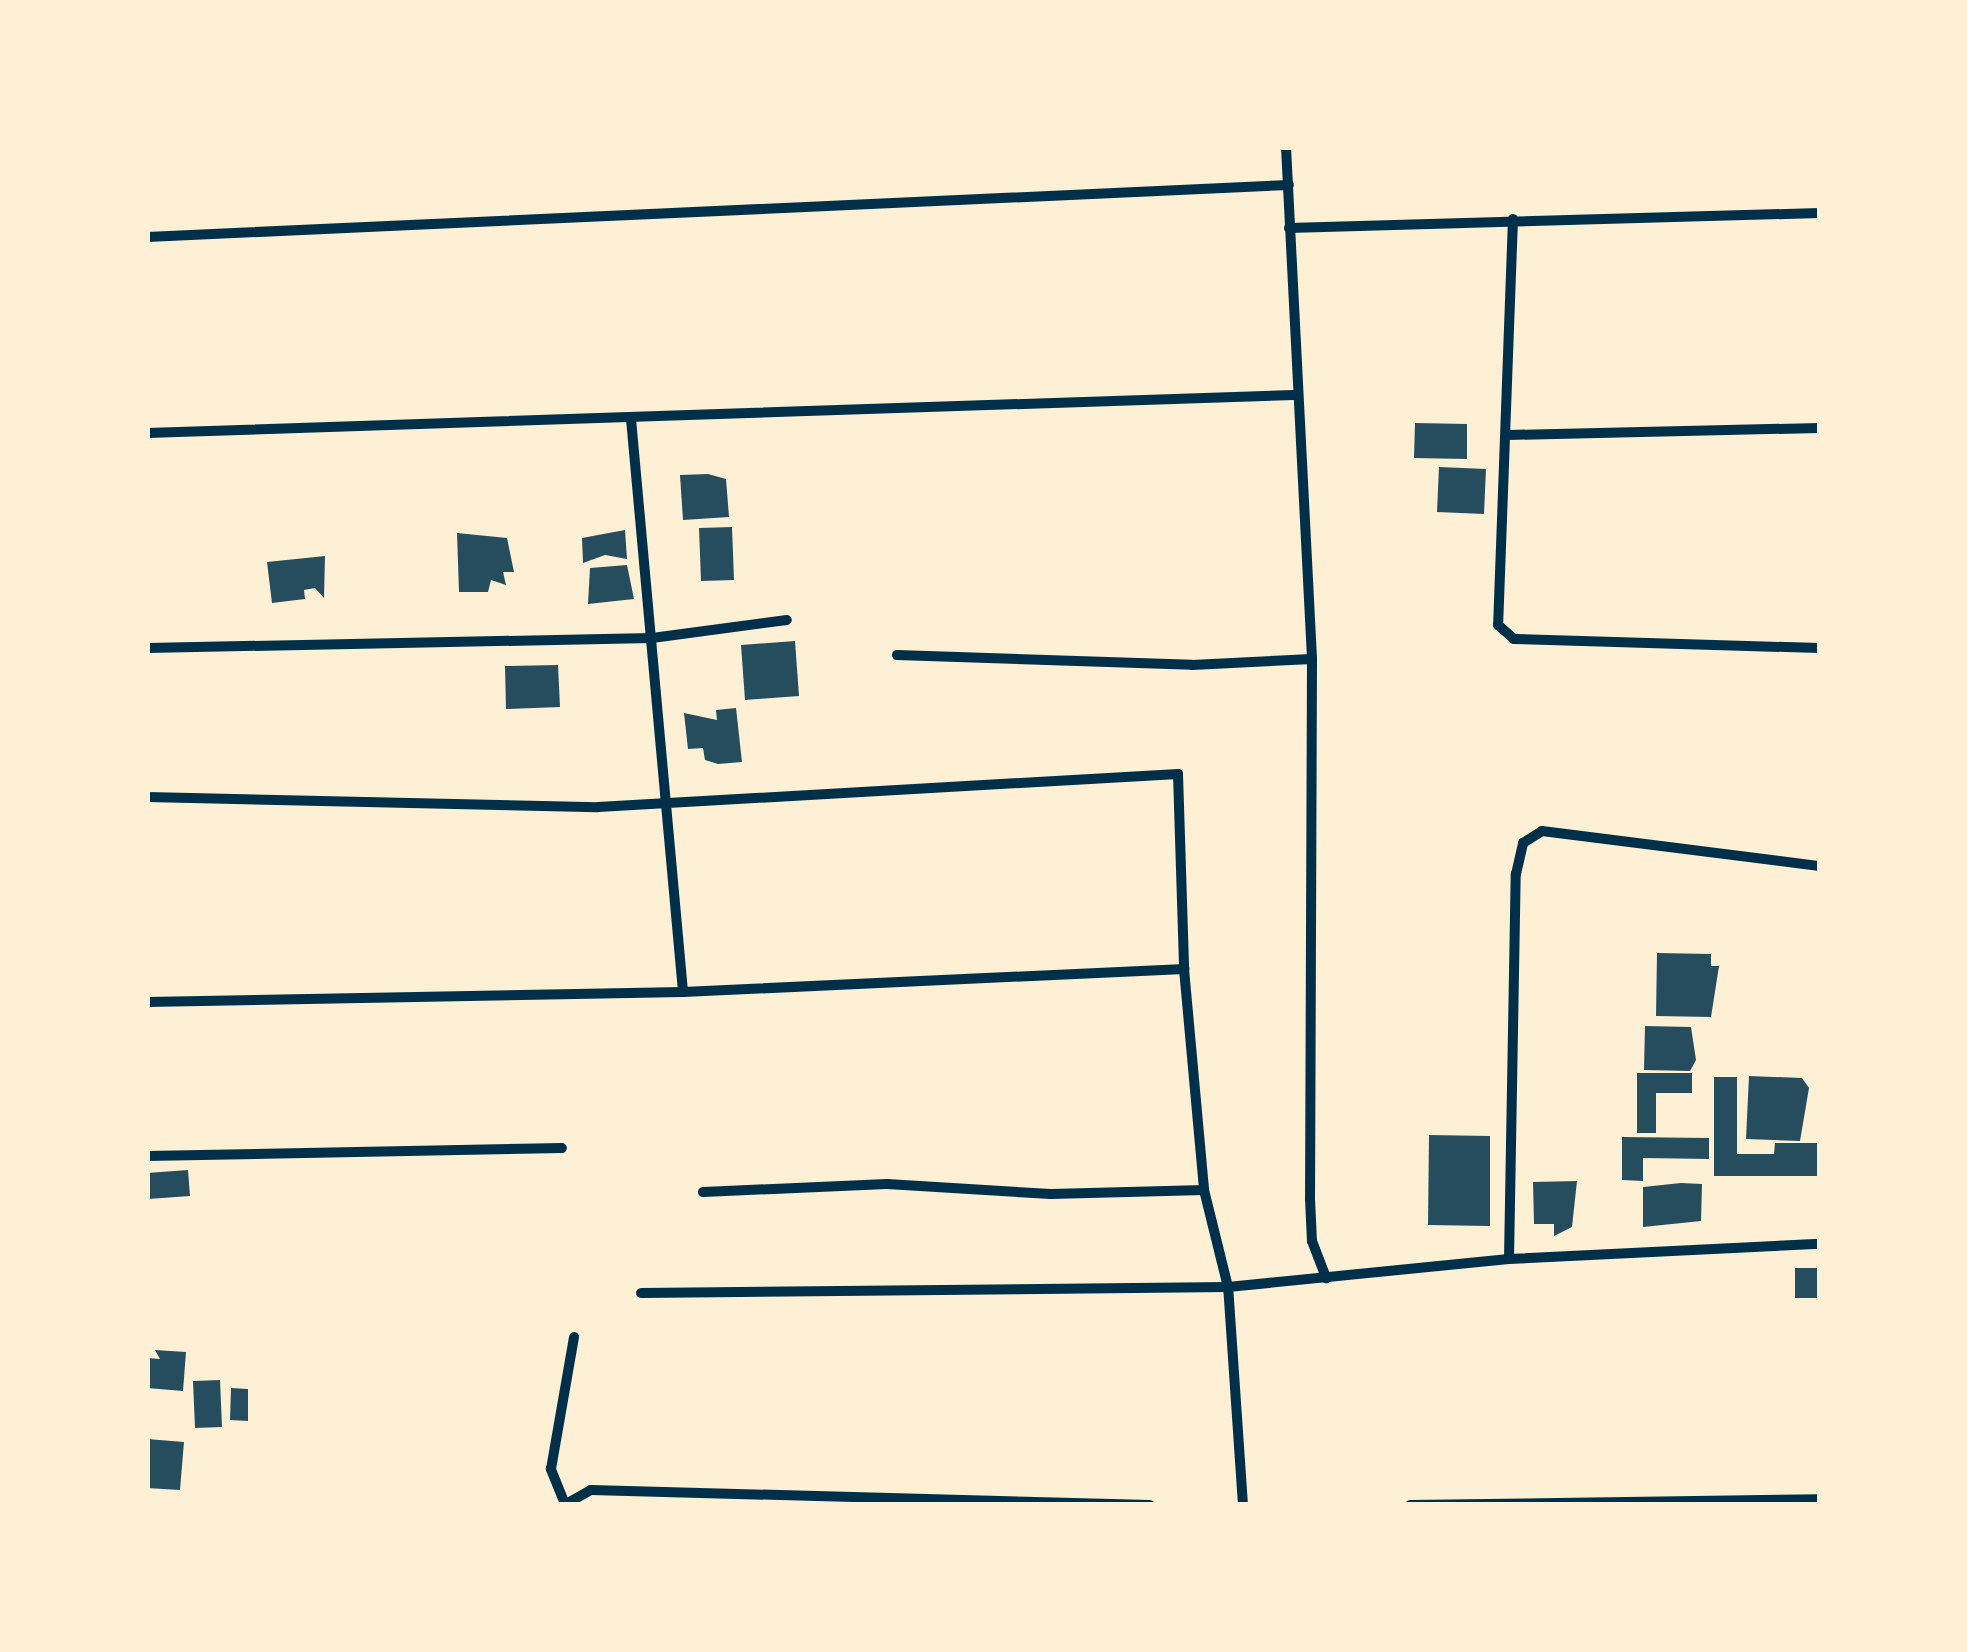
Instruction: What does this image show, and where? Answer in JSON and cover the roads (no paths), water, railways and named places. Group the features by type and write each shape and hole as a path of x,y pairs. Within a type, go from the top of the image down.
{"street":[{"path":"1286,147 1294,395 1312,659 1310,1199 1312,1241 1327,1277"},
{"path":"147,237 1289,185"},
{"path":"1289,228 1820,213"},
{"path":"1513,219 1509,435 1498,626 1514,639 1820,648"},
{"path":"147,433 1294,395"},
{"path":"631,419 683,992"},
{"path":"1509,435 1820,428"},
{"path":"147,648 652,638 787,620"},
{"path":"898,656 1192,664 1312,659"},
{"path":"147,797 405,808 664,803 1178,774 1184,969 1204,1190 1228,1287 1243,1505"},
{"path":"1509,1259 1516,874 1523,843 1542,831 1820,866"},
{"path":"147,1002 683,992 1184,969"},
{"path":"147,1156 562,1148"},
{"path":"703,1192 887,1184 1051,1194 1204,1190"},
{"path":"641,1293 1228,1287 1509,1259 1820,1244"},
{"path":"574,1336 550,1468 564,1504 591,1490 1150,1505"},
{"path":"1410,1505 1820,1499"}]}
